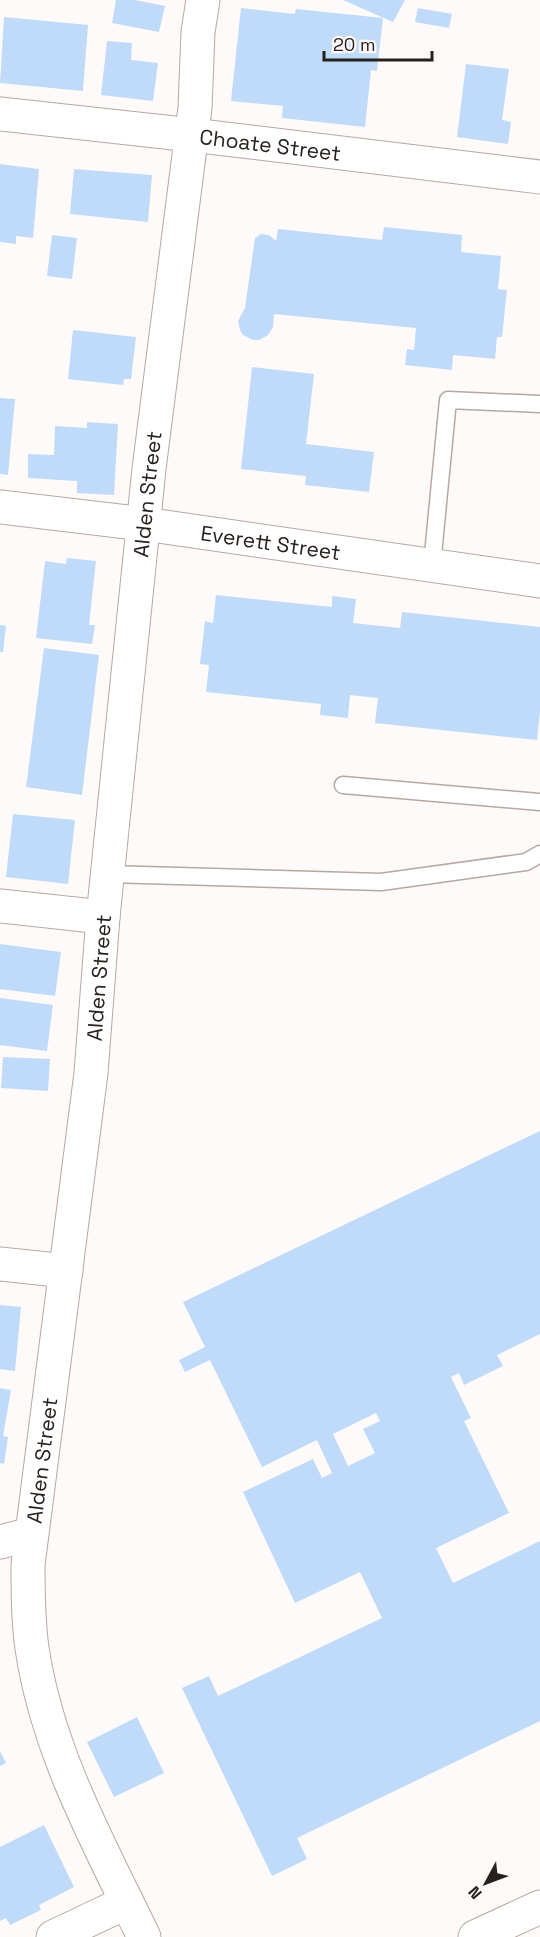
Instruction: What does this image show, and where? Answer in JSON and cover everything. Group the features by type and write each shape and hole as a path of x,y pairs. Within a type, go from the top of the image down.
{"street":[{"name":"Alden Street","path":"144,1937 83,1812 42,1700 29,1621 28,1565 15,1538 66,1271 91,1073 103,917 144,524 192,135 198,32 204,0"},
{"name":"Choate Street","path":"0,114 540,177"},
{"name":"Everett Street","path":"0,507 144,524 540,581"},
{"path":"0,906 103,917"},
{"path":"0,1263 66,1271"},
{"path":"53,1937 127,1902"},
{"path":"475,1937 540,1907"}],"lane":[{"path":"432,565 448,400 540,404"},
{"path":"342,785 540,802"},
{"path":"108,874 381,882 526,862 540,854"}],"building":[{"path":"116,0 135,0 165,6 159,32 112,23"},
{"path":"343,0 405,0 393,22"},
{"path":"241,8 295,14 296,9 383,18 377,71 371,70 365,127 282,118 283,106 231,101"},
{"path":"418,8 452,14 449,28 415,22"},
{"path":"4,17 88,25 83,91 0,83"},
{"path":"107,41 132,43 131,60 158,63 153,101 101,95"},
{"path":"466,64 509,69 502,120 511,122 508,144 457,137"},
{"path":"0,164 39,169 33,238 16,236 16,244 0,242"},
{"path":"74,169 152,175 148,222 70,214"},
{"path":"384,227 462,235 461,252 501,256 498,289 507,290 502,337 497,337 495,359 453,355 452,370 405,365 407,349 414,350 416,328 274,314 273,327 268,335 259,340 253,340 243,335 238,321 245,308 255,238 261,234 269,235 276,241 278,229 382,240"},
{"path":"52,235 77,238 72,279 47,276"},
{"path":"73,330 136,337 131,379 124,379 123,385 68,379"},
{"path":"252,367 314,374 306,444 374,452 369,492 305,485 306,476 241,469"},
{"path":"0,398 15,399 8,475 0,474"},
{"path":"87,422 118,424 114,495 77,493 77,481 28,478 28,454 54,455 55,426 87,428"},
{"path":"67,558 96,561 89,625 95,625 92,644 36,638 45,561 66,564"},
{"path":"216,595 332,607 332,596 356,599 353,623 400,628 402,612 540,627 540,711 537,740 375,723 378,698 350,695 348,718 320,715 321,704 206,692 209,665 200,664 205,621 213,623"},
{"path":"0,625 6,626 3,652 0,652"},
{"path":"44,648 99,655 82,795 26,787"},
{"path":"13,814 75,820 68,884 6,877"},
{"path":"0,944 61,952 55,996 0,989"},
{"path":"0,998 53,1005 47,1051 0,1045"},
{"path":"3,1057 50,1059 48,1091 1,1088"},
{"path":"540,1131 540,1334 497,1355 503,1366 464,1385 459,1373 451,1377 471,1418 464,1421 509,1513 436,1548 453,1583 540,1541 540,1721 297,1838 307,1859 272,1876 182,1688 209,1676 218,1696 382,1618 360,1572 295,1603 243,1492 313,1459 322,1478 332,1473 317,1440 262,1467 210,1360 185,1372 179,1360 205,1347 183,1302","holes":["376,1413 380,1421 363,1429 375,1453 348,1466 333,1434"]},
{"path":"0,1305 21,1307 15,1371 0,1369"},
{"path":"0,1388 11,1390 3,1436 8,1437 4,1464 0,1463"},
{"path":"137,1717 164,1773 114,1797 87,1742"},
{"path":"0,1751 6,1763 0,1766"},
{"path":"44,1825 74,1887 39,1905 41,1910 10,1925 6,1918 0,1921 0,1847"}]}
